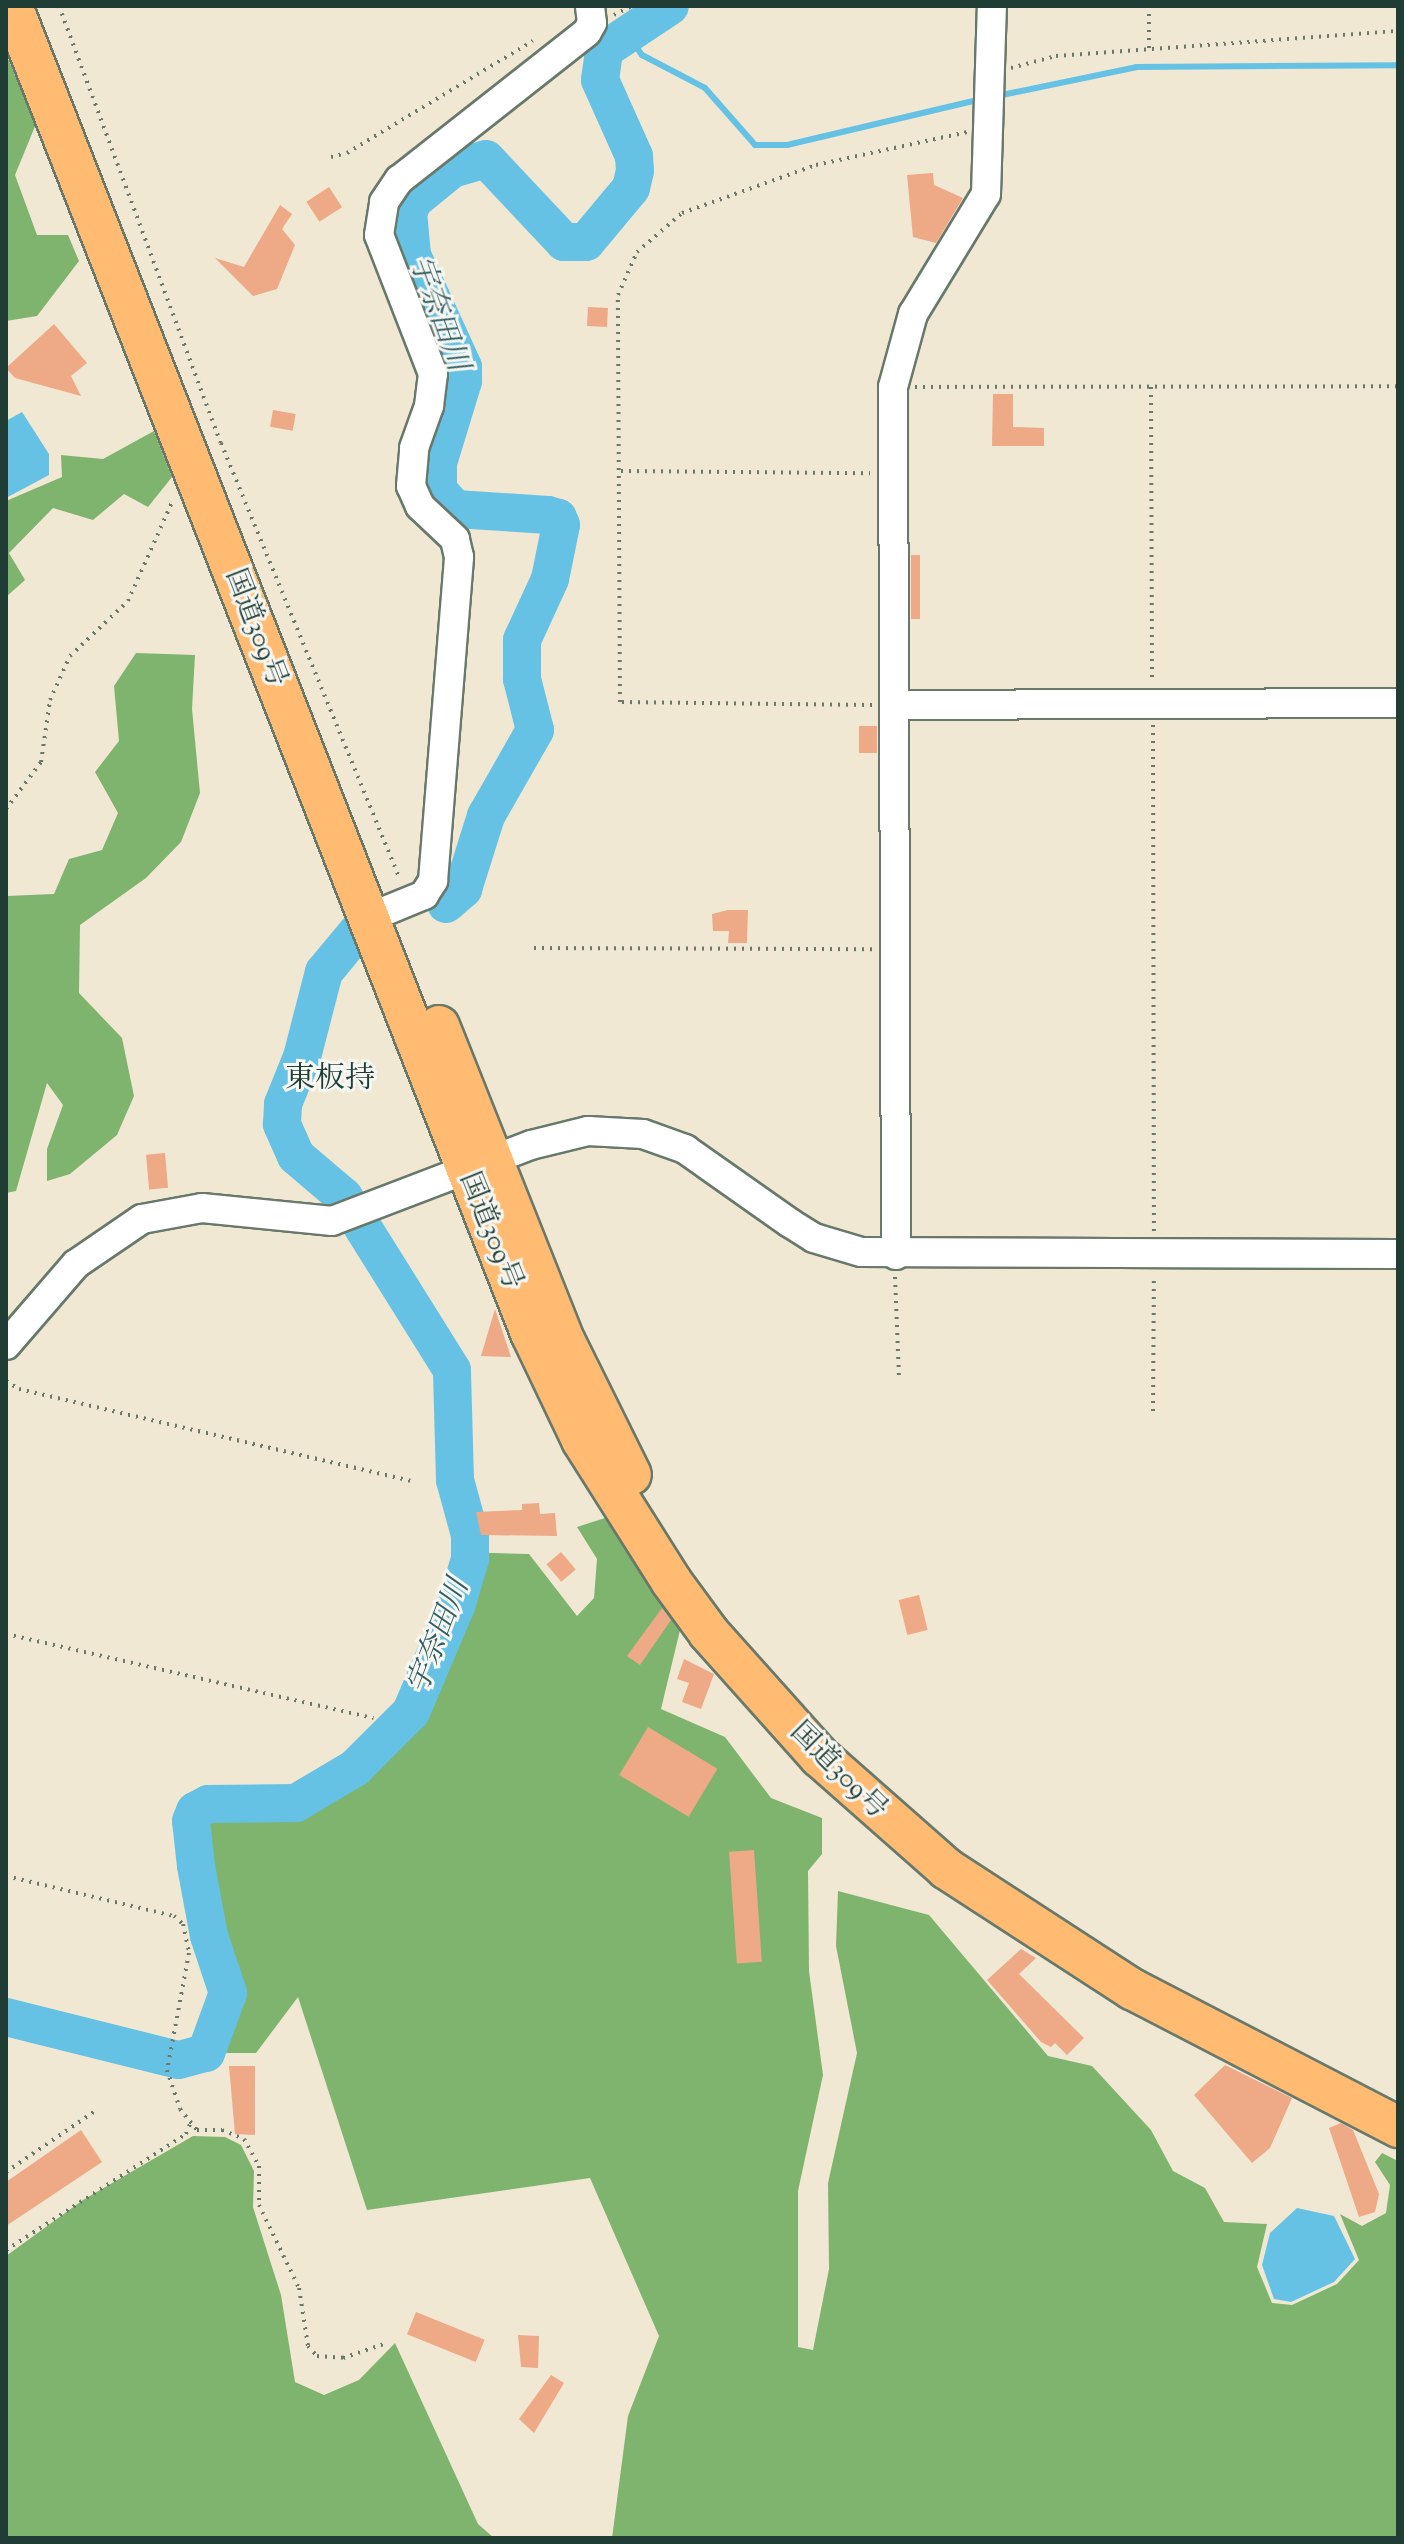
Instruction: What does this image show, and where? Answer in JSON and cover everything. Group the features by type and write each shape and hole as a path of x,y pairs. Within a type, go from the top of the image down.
{"highway":[{"name":"国道309号","path":"12,6 198,482 390,910"},
{"name":"国道309号","path":"39,6 390,910 479,1166 531,1333 590,1453 709,1633 820,1757 887,1821 1008,1913 1132,1989 1398,2127"},
{"name":"国道309号","path":"479,1166 632,1476 732,1619 797,1695 891,1788 986,1867 1115,1949 1398,2097"}],"street":[{"path":"390,910 433,881 459,557 455,539 420,506 411,486 414,448 433,374 379,225 384,202 399,180 587,32 592,23 590,6"},
{"path":"896,1255 893,387 913,314 986,194 992,6"},
{"path":"894,705 1398,703"},
{"path":"6,1345 92,1249 142,1219 202,1208 332,1221 568,1134 643,1134 705,1160 814,1238 861,1252 896,1255 1398,1254"}],"path":[{"path":"59,6 390,910"},
{"path":"1149,6 1149,48"},
{"path":"990,78 1056,56 1398,31"},
{"path":"331,157 374,138 536,40"},
{"path":"894,705 620,702 618,295 637,252 682,213 721,195 816,165 989,129"},
{"path":"893,387 1398,386"},
{"path":"1151,387 1153,1411"},
{"path":"621,471 893,473"},
{"path":"6,809 41,762 50,700 70,656 128,601 163,513 175,497 198,482"},
{"path":"534,948 895,949"},
{"path":"896,1255 899,1378"},
{"path":"6,1381 19,1389 410,1481"},
{"path":"6,1634 374,1718"},
{"path":"6,1876 174,1916 183,1924 189,1953 167,2070 190,2124 186,2134 6,2250"},
{"path":"6,2172 95,2111"},
{"path":"190,2124 244,2139 259,2166 259,2205 299,2288 308,2346 317,2356 343,2358 387,2343"}],"green space":[{"path":"6,54 36,124 15,175 37,235 68,235 79,261 37,316 6,321"},
{"path":"154,431 172,477 148,507 124,494 93,520 53,508 9,553 25,580 6,597 6,501 62,477 61,455 103,459"},
{"path":"136,653 195,655 192,709 200,793 181,842 146,878 80,925 79,993 122,1038 134,1096 117,1135 70,1174 47,1181 47,1149 63,1105 47,1083 16,1191 6,1193 6,896 54,894 69,859 102,850 118,813 95,772 119,741 114,686"},
{"path":"608,1517 681,1626 661,1709 725,1737 771,1798 822,1818 822,1854 808,1871 809,1971 823,2075 798,2191 798,2347 813,2350 829,2269 828,2183 857,2053 836,1946 838,1891 929,1915 1048,2056 1092,2066 1151,2130 1173,2171 1205,2188 1224,2222 1267,2224 1257,2267 1272,2303 1292,2305 1337,2284 1359,2260 1340,2214 1362,2226 1386,2213 1390,2185 1375,2162 1382,2153 1398,2161 1398,2538 612,2538 628,2416 659,2336 590,2178 367,2210 298,1997 256,2053 215,2053 214,2036 234,2003 233,1957 197,1859 189,1827 195,1815 208,1799 299,1794 380,1741 415,1705 450,1609 461,1552 529,1554 577,1616 594,1598 597,1559 577,1527"},
{"path":"193,2136 225,2137 241,2145 254,2171 253,2207 281,2295 295,2382 324,2395 359,2380 395,2343 478,2524 494,2538 6,2538 6,2256 83,2200"}],"water":[{"path":"22,412 49,454 49,475 6,498 6,421"},
{"path":"1297,2208 1334,2216 1355,2259 1334,2282 1291,2302 1274,2299 1262,2265 1270,2233"}],"building":[{"path":"933,173 934,185 963,198 936,243 913,237 907,175"},
{"path":"329,187 342,207 319,222 306,202"},
{"path":"280,205 292,214 282,229 295,245 277,289 253,296 215,258 244,267"},
{"path":"588,307 608,308 607,327 587,326"},
{"path":"54,324 87,363 71,376 81,396 15,378 6,368"},
{"path":"993,394 1013,394 1013,427 1044,428 1044,446 992,446"},
{"path":"273,410 296,414 293,431 270,427"},
{"path":"911,555 920,555 920,619 911,619"},
{"path":"859,726 877,726 877,753 859,753"},
{"path":"748,910 747,943 728,943 729,931 713,931 712,914"},
{"path":"165,1153 168,1188 149,1190 146,1155"},
{"path":"495,1309 511,1357 481,1356"},
{"path":"539,1503 540,1514 555,1513 557,1536 481,1535 476,1512 522,1510 522,1504"},
{"path":"561,1552 576,1570 561,1582 546,1564"},
{"path":"919,1595 928,1630 907,1635 899,1600"},
{"path":"662,1608 671,1620 640,1665 627,1656"},
{"path":"684,1659 714,1674 701,1709 682,1702 689,1683 677,1679"},
{"path":"648,1727 717,1769 689,1817 619,1775"},
{"path":"754,1850 762,1962 737,1963 729,1852"},
{"path":"1021,1949 1036,1958 1019,1974 1084,2038 1067,2055 1055,2043 1051,2047 1041,2042 987,1980"},
{"path":"1225,2065 1292,2098 1270,2148 1252,2163 1194,2095"},
{"path":"229,2066 255,2066 255,2135 235,2134"},
{"path":"1341,2123 1353,2130 1379,2194 1375,2212 1359,2217 1329,2128"},
{"path":"81,2130 102,2162 6,2226 6,2182"},
{"path":"416,2312 485,2340 476,2362 407,2334"},
{"path":"518,2335 539,2336 538,2368 521,2367"},
{"path":"551,2375 564,2383 534,2433 519,2419"}],"waterway":[{"name":"宇奈田川","path":"446,904 463,889 486,816 535,730 522,679 522,640 550,579 561,525 558,518 548,515 455,509 438,490 438,463 463,381 463,367 412,255 408,212 414,200 452,169 486,159 564,242 586,242 631,188 635,171 634,156 600,80 604,50 670,6"},
{"path":"627,33 642,55 705,88 755,145 787,145 982,99"},
{"path":"997,96 1137,67 1398,65"},
{"name":"宇奈田川","path":"6,2017 179,2060 206,2053 228,1993 209,1936 196,1866 191,1821 195,1811 208,1804 296,1803 355,1768 411,1712 456,1606 470,1559 470,1535 455,1480 452,1370 344,1197 296,1156 282,1124 283,1104 302,1057 324,972 358,931"}],"district":[{"name":"東板持","path":"330,1080"}]}
